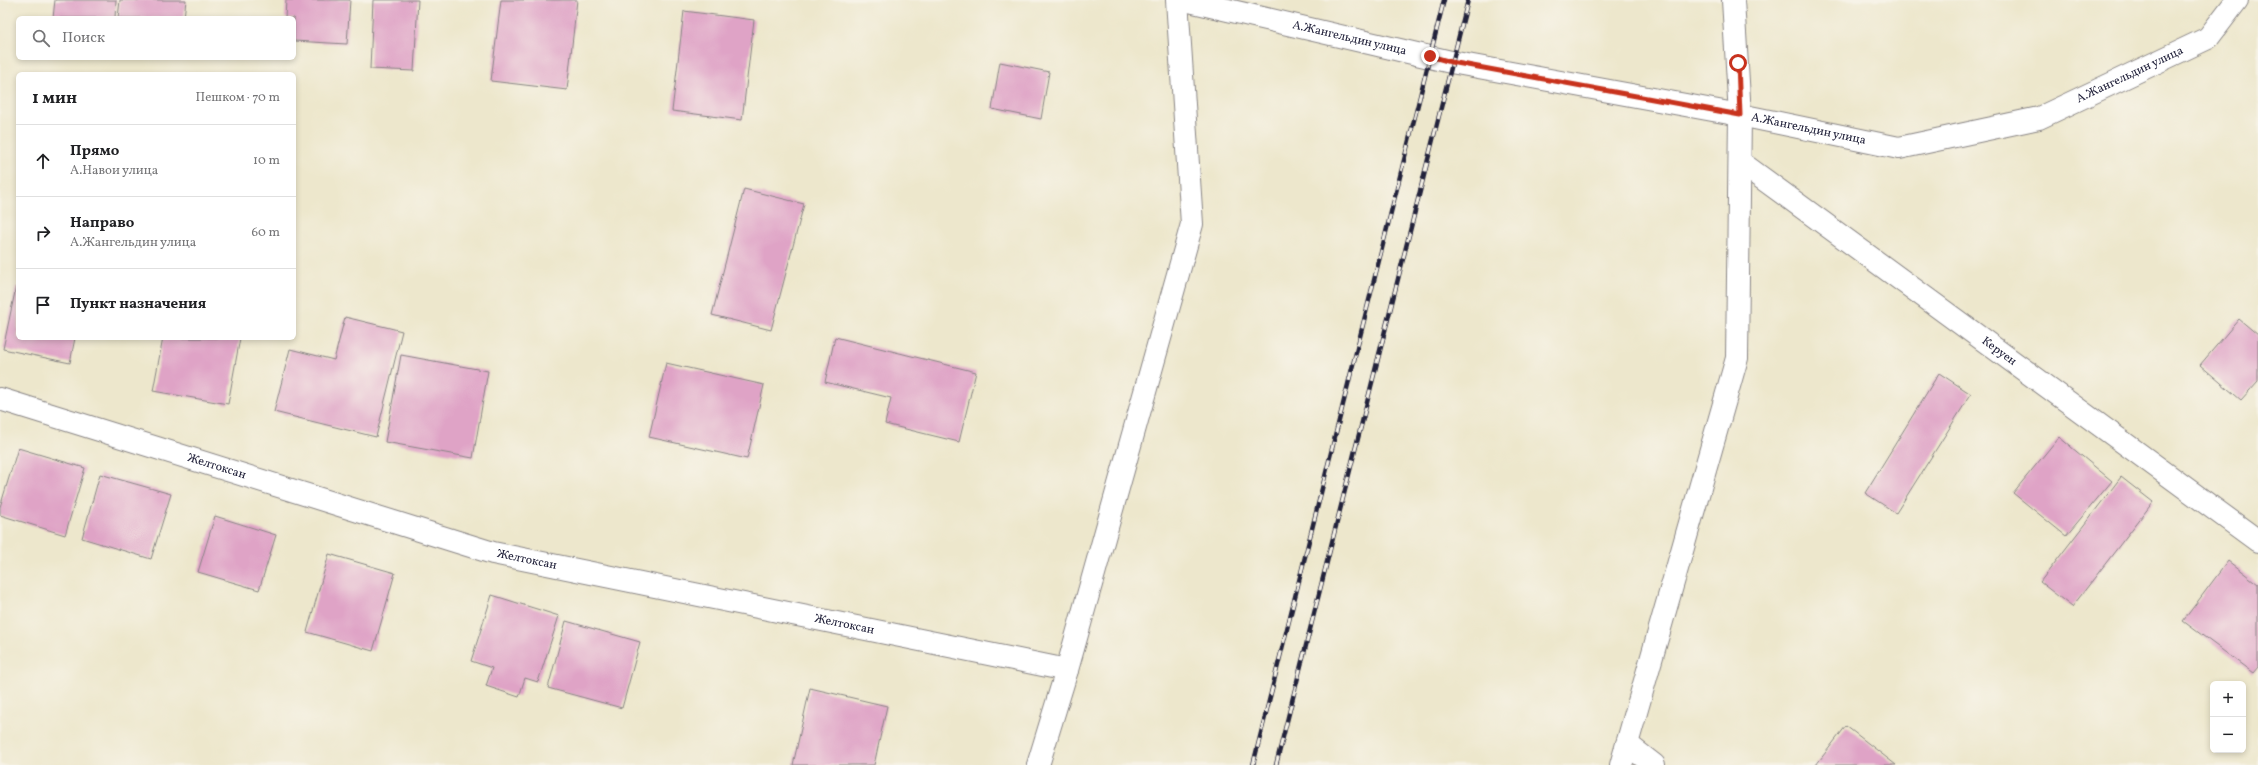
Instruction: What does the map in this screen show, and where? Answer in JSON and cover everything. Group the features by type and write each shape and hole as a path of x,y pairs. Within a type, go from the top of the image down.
{"street":[{"path":"1038,765 1067,670 1192,224 1177,0"},
{"name":"А.Жангельдин улица","path":"1185,0 1451,62 1740,115 1899,148 2039,118 2208,38 2237,0"},
{"path":"1621,765 1737,358 1740,115 1733,0"},
{"name":"Керуен","path":"1740,162 2258,541"},
{"name":"Желтоксан","path":"0,399 493,554 1067,670"},
{"path":"1627,744 1654,765"}],"building":[{"path":"55,0 116,0 115,16 53,16"},
{"path":"120,0 186,0 184,16 118,16"},
{"path":"286,0 350,0 347,44 296,41 296,16 285,16"},
{"path":"373,0 418,0 414,71 370,69"},
{"path":"501,0 577,0 567,90 491,81"},
{"path":"684,11 754,20 742,120 672,111"},
{"path":"1000,62 1049,72 1041,119 992,109"},
{"path":"744,189 804,204 771,330 712,315"},
{"path":"16,287 16,340 75,340 70,363 3,349"},
{"path":"345,317 402,331 376,437 274,412 290,349 334,360"},
{"path":"2239,319 2258,335 2258,381 2241,400 2200,365"},
{"path":"835,337 976,372 959,442 885,424 891,398 825,382"},
{"path":"163,340 240,340 228,404 153,391"},
{"path":"401,355 488,371 473,458 385,442"},
{"path":"666,363 764,385 747,459 649,437"},
{"path":"1939,373 1971,394 1896,513 1865,493"},
{"path":"2059,437 2112,481 2066,536 2013,493"},
{"path":"18,448 85,468 65,535 0,515 0,507"},
{"path":"100,474 171,494 151,559 82,538"},
{"path":"2121,477 2153,502 2072,607 2040,582"},
{"path":"215,516 276,535 259,590 198,572"},
{"path":"329,554 395,573 373,651 307,632"},
{"path":"2228,561 2258,584 2258,667 2253,673 2183,621"},
{"path":"492,595 559,616 538,682 525,678 519,697 486,686 492,668 471,661"},
{"path":"566,621 640,642 622,708 548,688"},
{"path":"810,688 887,706 874,765 793,765"},
{"path":"1846,726 1896,765 1816,765"}],"railway":[{"path":"1253,765 1444,0"},
{"path":"1276,765 1468,0"}],"route":[{"path":"1430,56 1451,62 1740,115 1738,63"}]}
